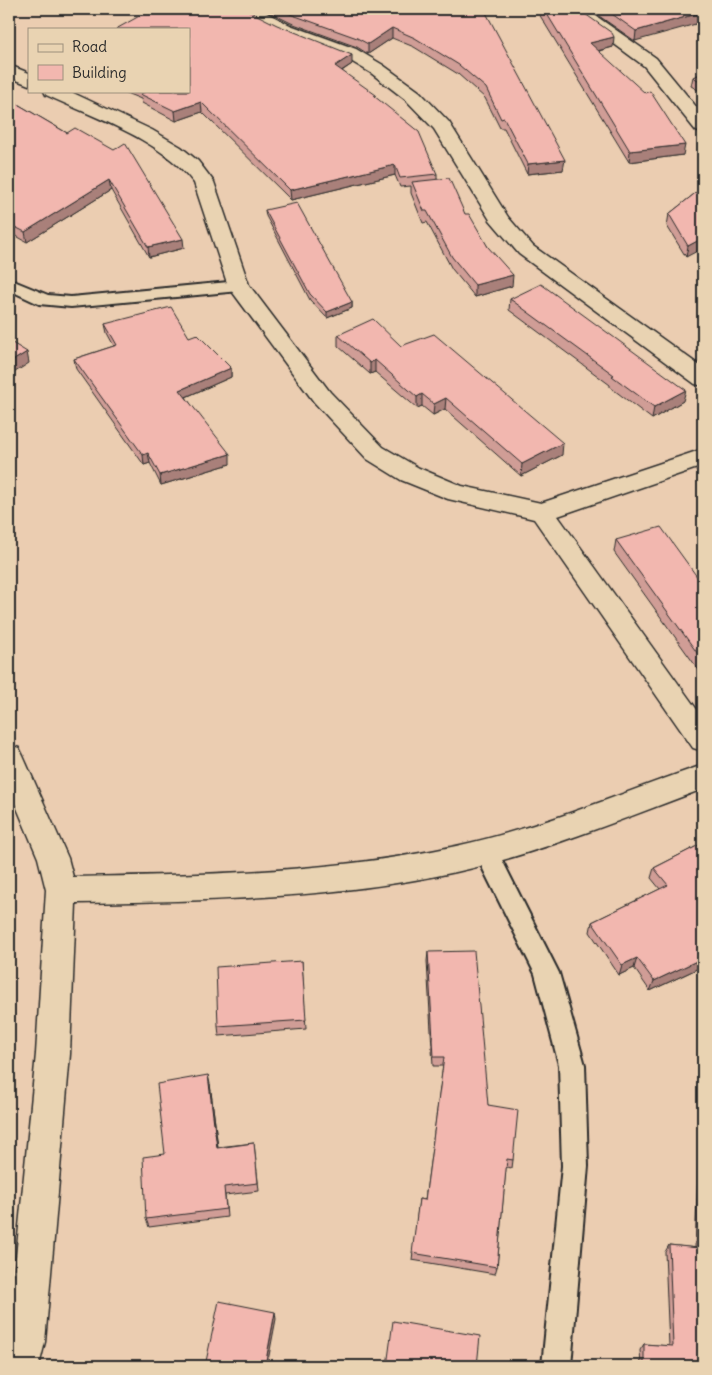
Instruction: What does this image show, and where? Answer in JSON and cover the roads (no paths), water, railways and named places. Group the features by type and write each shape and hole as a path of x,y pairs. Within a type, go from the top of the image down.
{"street":[{"path":"246,9 284,29 350,53 377,69 413,96 442,126 500,220 526,250 703,379"},
{"path":"575,9 650,62 703,127"},
{"path":"9,70 28,80"},
{"path":"55,92 145,134 174,152 191,166 204,182 239,286 322,397 375,453 410,474 457,493 542,512 703,457"},
{"path":"542,512 703,740"},
{"path":"9,756 53,858 61,890 53,1054 26,1342 20,1366"},
{"path":"61,890 167,889 276,883 420,866 538,837 703,777"}],"lane":[{"path":"9,284 45,300 71,302 239,286"},
{"path":"486,851 547,974 572,1065 575,1166 557,1366"}]}
